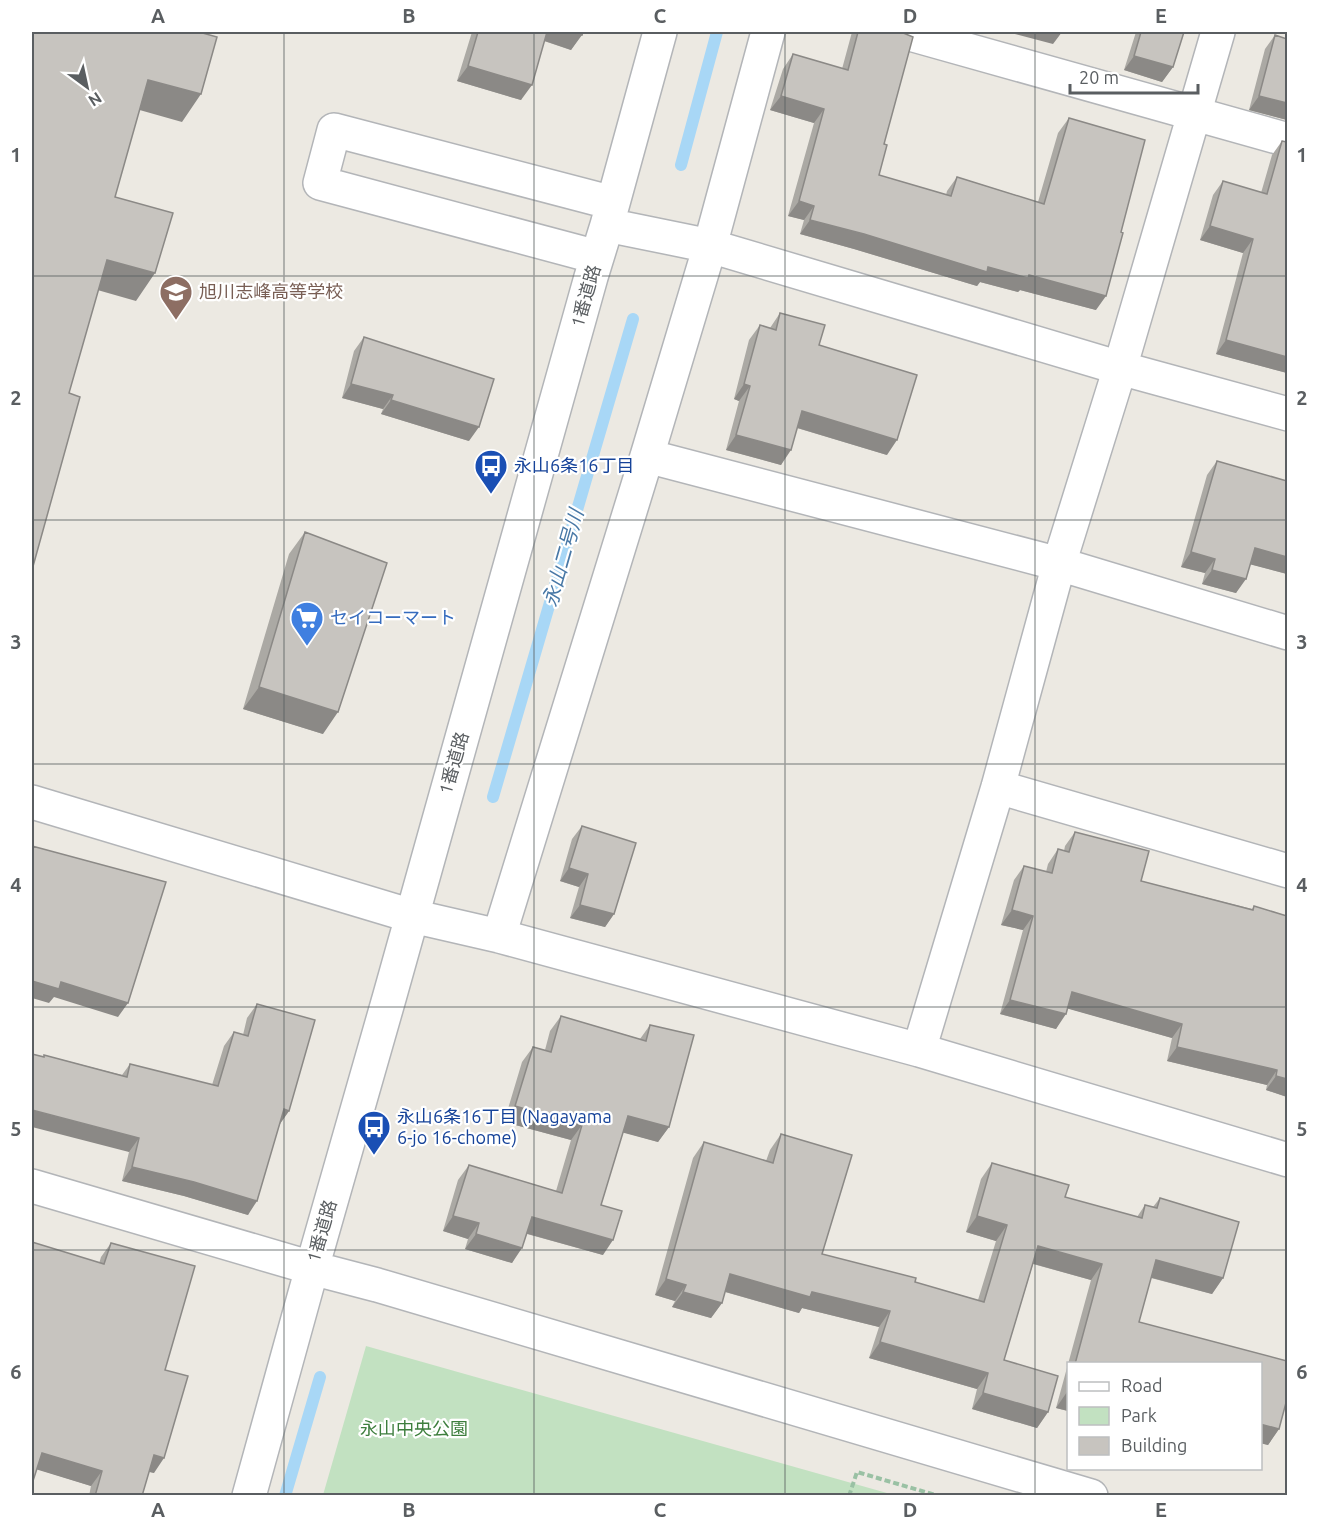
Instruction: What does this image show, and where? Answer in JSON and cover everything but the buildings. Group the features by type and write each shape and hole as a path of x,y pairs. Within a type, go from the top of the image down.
{"street":[{"name":"1番道路","path":"249,1496 660,32"},
{"path":"499,936 710,246 768,32"},
{"path":"903,32 1287,140"},
{"path":"918,1050 998,787 1059,564 1120,368 1218,32"},
{"path":"597,257 320,183 334,130 710,246 1120,368 1287,414"},
{"path":"647,456 1059,564 1287,633"},
{"path":"998,787 1287,871"},
{"path":"32,802 412,916 499,936 918,1050 1287,1161"},
{"path":"32,1186 377,1285 1090,1496"}],"path":[{"path":"849,1496 857,1472 939,1496"}],"green space":[{"name":"永山中央公園","path":"366,1346 894,1495 323,1495"}],"waterway":[{"name":"永山二号川","path":"681,165 717,32"},
{"name":"永山二号川","path":"493,797 633,319"},
{"name":"永山二号川","path":"285,1496 320,1377"}],"place":[{"name":"旭川志峰高等学校","path":"176,321"},
{"name":"永山6条16丁目","path":"491,495"},
{"name":"セイコーマート","path":"307,647"},
{"name":"永山6条16丁目 (Nagayama 6-jo 16-chome)","path":"374,1156"}]}
